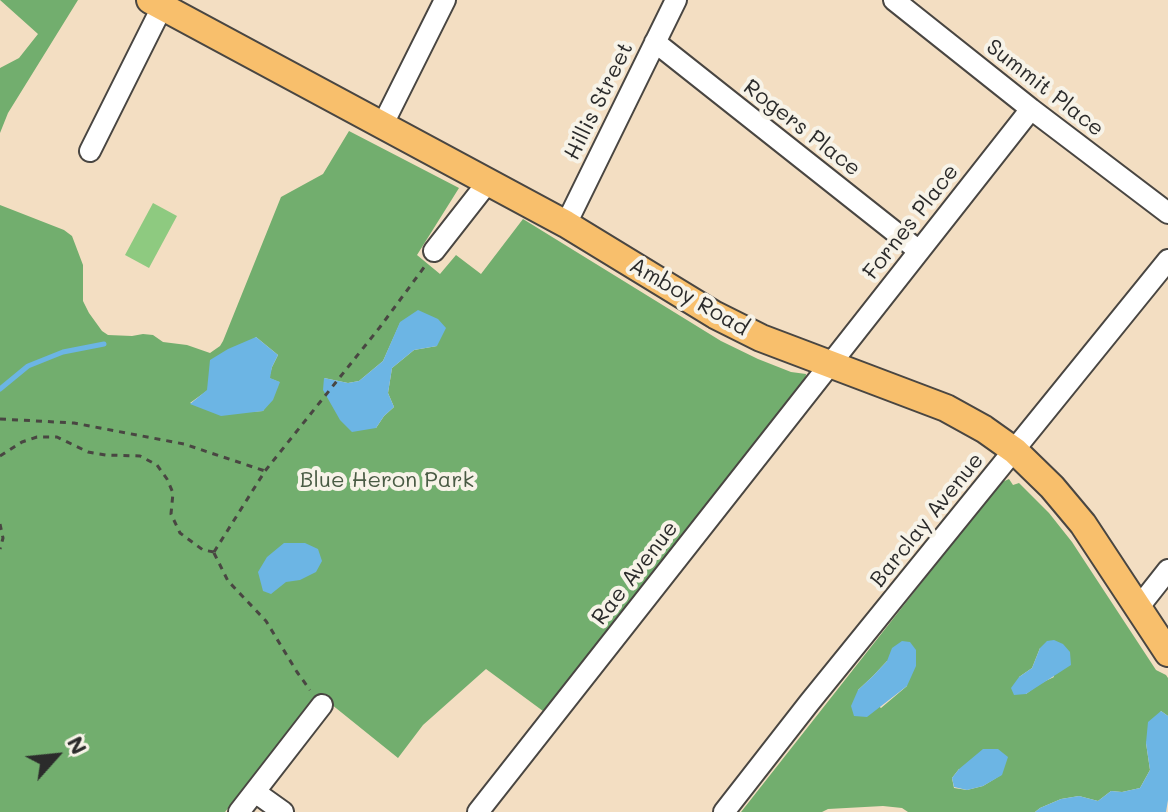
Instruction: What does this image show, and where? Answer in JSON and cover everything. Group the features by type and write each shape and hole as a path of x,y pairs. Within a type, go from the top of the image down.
{"main road":[{"name":"Amboy Road","path":"156,4 566,224 715,315 761,338 946,408 984,429 1015,451 1052,487 1083,524 1168,653"}],"street":[{"path":"382,126 445,0"},
{"name":"Hillis Street","path":"566,224 676,0"},
{"name":"Summit Place","path":"894,0 1168,213"},
{"path":"90,151 156,4"},
{"name":"Rogers Place","path":"655,42 919,251"},
{"name":"Fornes Place","path":"829,364 1031,109"},
{"path":"434,251 488,182"},
{"name":"Barclay Avenue","path":"724,812 1168,260"},
{"name":"Rae Avenue","path":"478,812 829,364"},
{"path":"1138,608 1168,570"},
{"path":"239,812 322,705"},
{"path":"255,792 283,812"}],"path":[{"path":"214,552 265,471 424,269 434,251"},
{"path":"0,419 74,423 184,444 265,471"},
{"path":"0,456 22,442 37,437 57,437 88,452 140,456 157,465 167,479 173,493 171,514 180,533 203,550 214,552"},
{"path":"0,524 3,538 0,549"},
{"path":"214,552 228,581 266,621 297,672 322,705"}],"green space":[{"path":"0,0 78,0 8,113 0,133 0,68 19,58 38,34"},
{"name":"Blue Heron Park","path":"349,131 459,188 417,255 440,274 456,255 481,274 523,219 721,341 791,372 806,374 805,382 543,711 486,669 423,725 398,758 321,696 225,812 0,812 0,205 72,236 83,265 83,301 102,331 108,335 153,335 163,342 187,345 210,353 223,341 281,197 323,174","holes":["400,323 437,346 414,350 392,368 388,393 394,407 376,428 324,378 348,383 359,381 383,361","256,337 278,355 269,378 279,382 263,411 249,412 190,403 208,390"]},
{"path":"153,203 177,216 149,268 125,255"},
{"path":"1009,479 1013,485 1019,483 1049,513 1072,542 1156,670 1168,678 1168,716 1161,711 1146,743 1150,770 1140,788 1111,791 1098,801 1079,796 1061,799 1035,812 908,812 902,808 883,806 822,812 741,812 989,497 1000,483","holes":["1040,648 1054,677 1026,694 1019,677 1032,668","887,661 907,686 881,708 858,690","959,769 1001,775 983,786 967,790 954,788 952,778"]}],"water":[{"path":"418,310 438,319 446,328 437,346 414,350 392,368 388,393 394,407 376,428 352,432 340,420 323,390 324,378 348,383 359,381 383,361 400,322"},
{"path":"256,337 278,355 270,378 280,382 273,400 263,411 221,416 190,404 207,390 210,360"},
{"path":"284,543 305,543 318,549 322,561 316,572 300,580 286,582 271,594 263,591 258,572 267,557"},
{"path":"1054,640 1070,652 1071,665 1026,694 1014,695 1011,688 1019,677 1032,668 1040,648 1047,641"},
{"path":"902,641 910,642 916,650 916,666 907,686 867,717 854,716 851,706 858,690 887,661 892,648"},
{"path":"1161,711 1168,716 1166,812 1035,812 1061,799 1079,796 1098,801 1111,791 1140,788 1150,770 1146,743 1148,722"},
{"path":"983,749 998,749 1008,757 1002,775 983,786 967,790 954,787 952,778"}],"waterway":[{"path":"0,389 28,366 63,352 104,344"}]}
